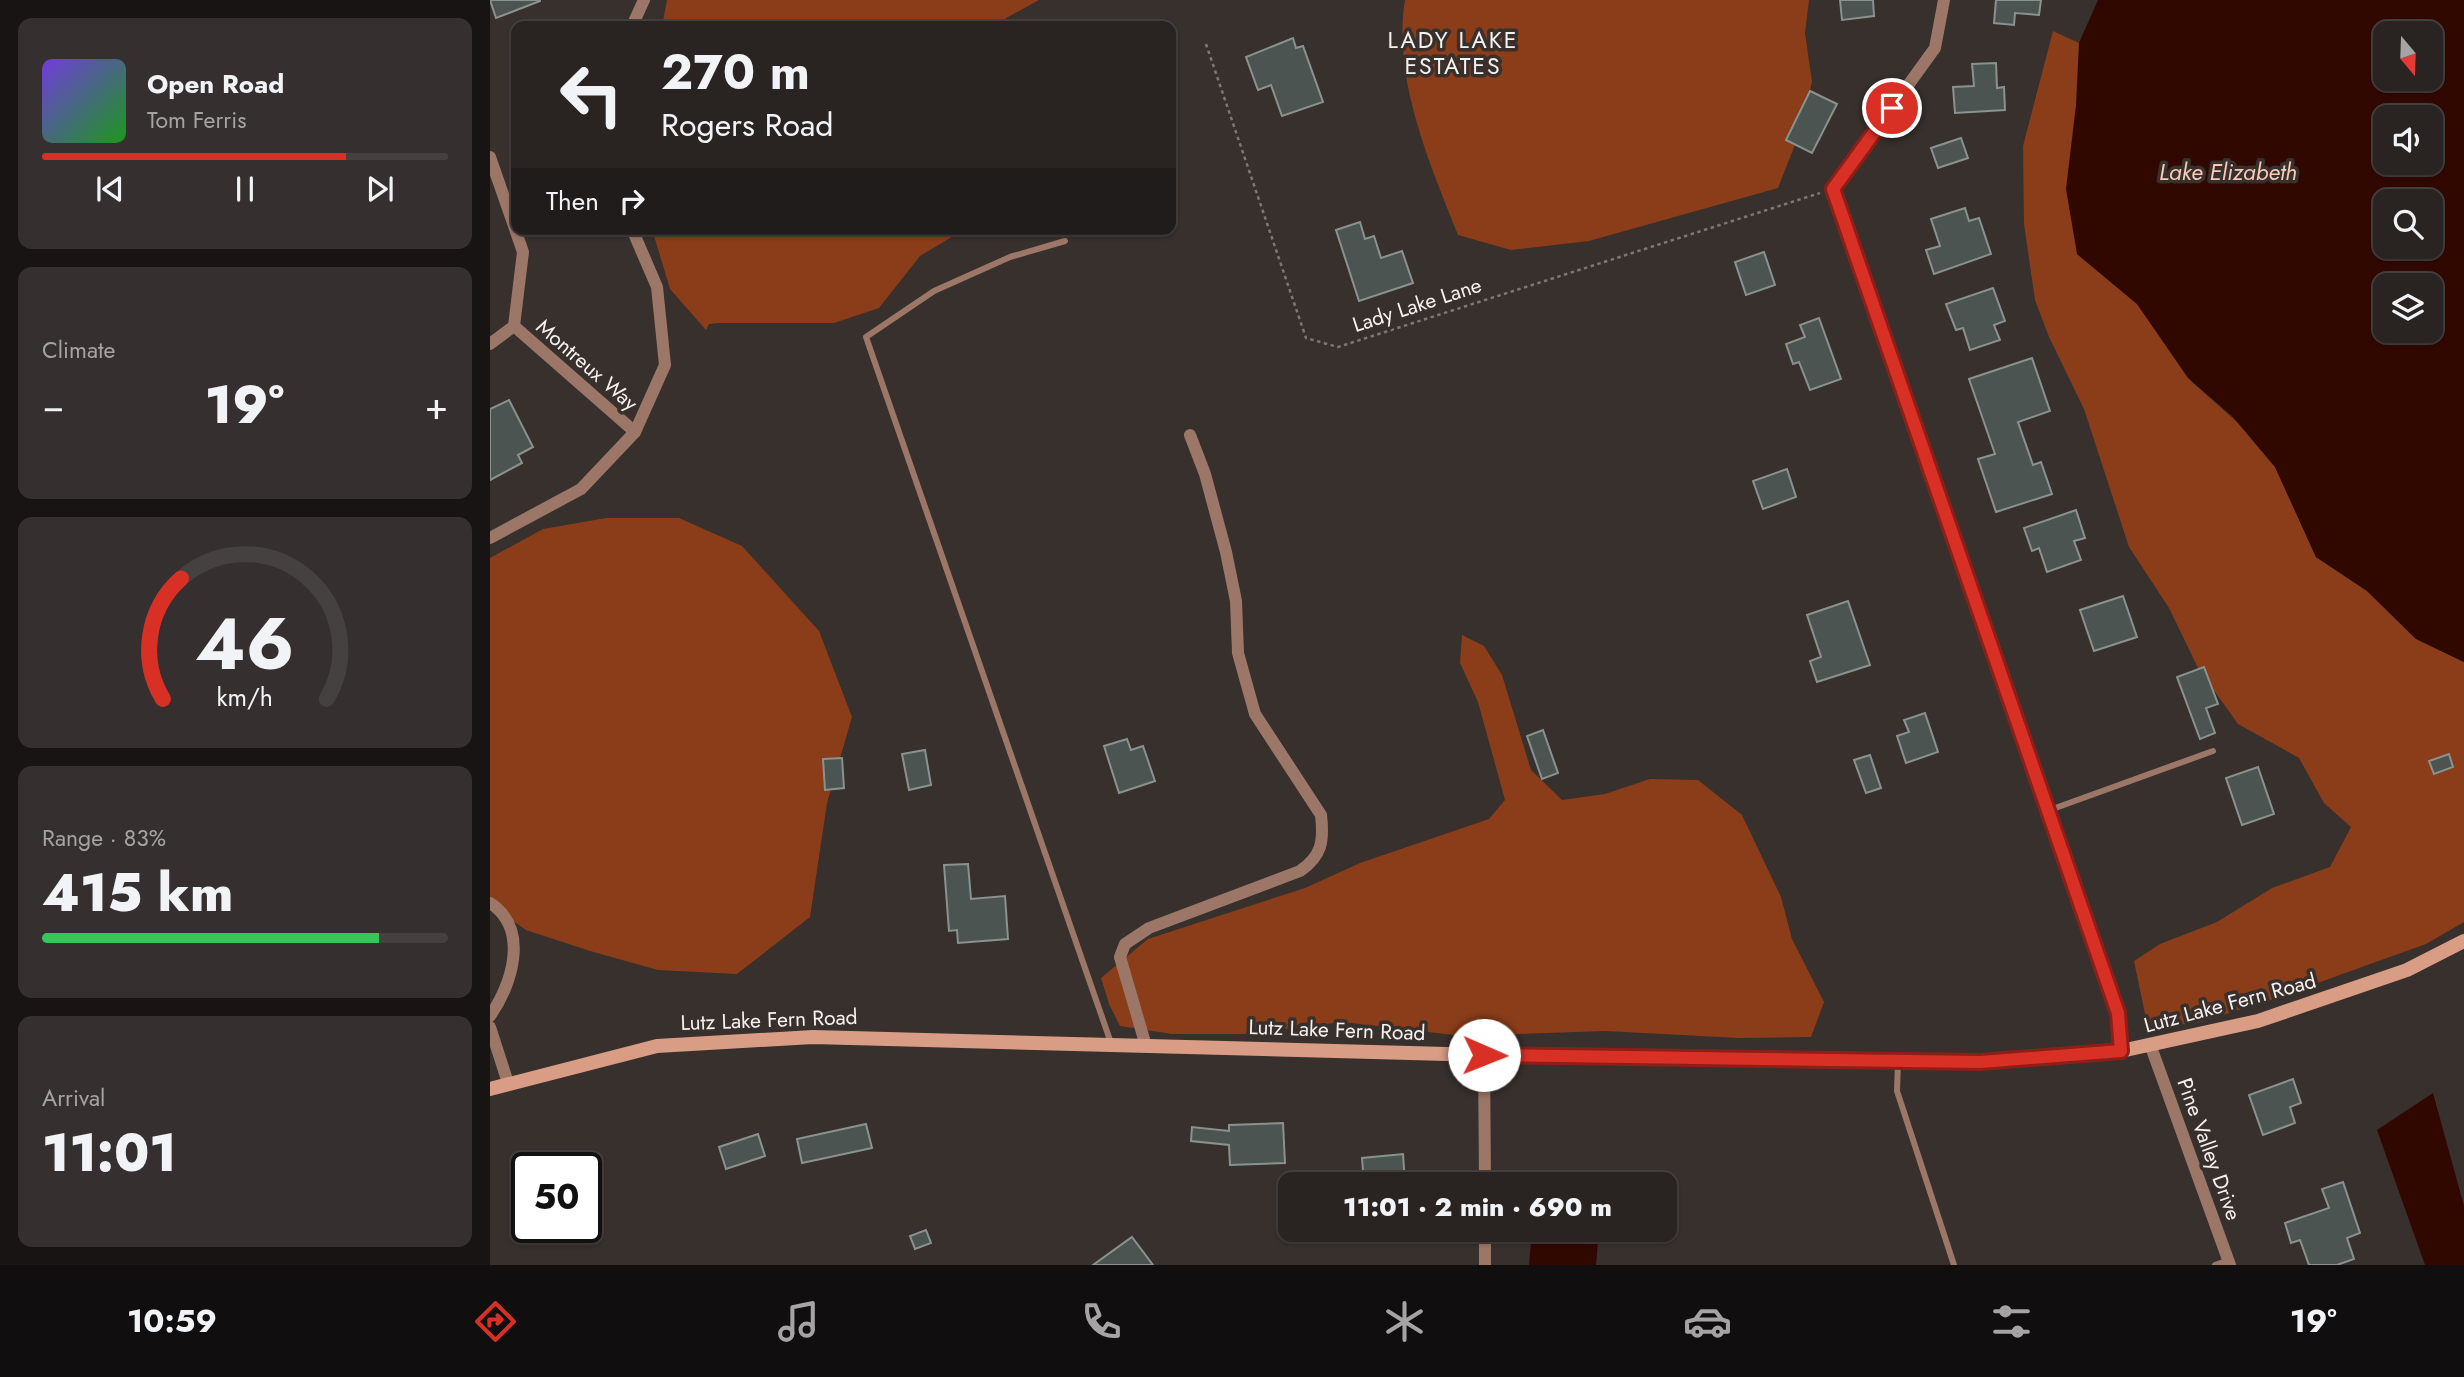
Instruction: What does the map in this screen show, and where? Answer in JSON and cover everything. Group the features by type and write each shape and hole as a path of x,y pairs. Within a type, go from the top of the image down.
{"main road":[{"name":"Lutz Lake Fern Road","path":"490,1089 657,1045 813,1037 1484,1055 1980,1062 2151,1047 2258,1021 2407,970 2464,941"}],"street":[{"path":"634,21 644,0"},
{"path":"1944,0 1936,48 1833,189 2118,1013 2121,1051"},
{"path":"490,157 511,217"},
{"path":"490,344 514,326 523,251 517,235"},
{"path":"490,538 581,489 635,432 665,365 657,287 635,235"},
{"name":"Montreux Way","path":"514,326 635,432"},
{"path":"1146,1046 1120,957 1125,943 1149,928 1300,872 1314,862 1321,849 1323,834 1321,815 1255,715 1238,653 1236,601 1226,552 1205,474 1190,435"},
{"path":"490,903 511,931 514,953 512,973 490,1016"},
{"path":"490,1027 508,1083"},
{"name":"Pine Valley Drive","path":"2151,1047 2229,1262"},
{"path":"1484,1055 1485,1172"},
{"path":"1485,1242 1485,1265"}],"lane":[{"path":"1065,241 1010,257 934,291 866,337 1112,1045"},
{"path":"2047,811 2213,751"},
{"path":"1898,1061 1897,1091 1954,1265"},
{"path":"2215,1265 2229,1262"}],"path":[{"name":"Lady Lake Lane","path":"1206,44 1306,338 1338,347 1833,189"}],"shaded area":[{"path":"667,0 1039,0 1001,21 663,21"},
{"path":"1405,0 1809,0 1805,33 1812,82 1800,132 1778,188 1589,241 1511,250 1458,235 1425,150 1409,90 1402,30"},
{"path":"2053,31 2079,43 2077,254 2137,304 2192,382 2238,423 2275,467 2316,557 2367,591 2416,639 2464,662 2464,922 2426,944 2262,1003 2197,1023 2148,1028 2134,961 2160,944 2217,922 2272,888 2330,867 2351,827 2324,803 2299,758 2238,724 2198,668 2169,608 2129,547 2084,409 2049,337 2035,300 2024,224 2023,146"},
{"path":"654,235 955,235 920,256 879,308 834,323 717,323 709,324 706,330 670,289"},
{"path":"606,518 679,518 742,546 819,631 852,717 827,803 810,917 737,974 658,970 526,930 490,905 490,558 543,529"},
{"path":"1462,635 1484,646 1502,675 1531,770 1562,800 1605,794 1650,779 1698,780 1742,815 1781,897 1792,939 1824,1002 1811,1037 1739,1038 1605,1031 1462,1036 1343,1022 1243,1034 1172,1034 1120,1026 1109,1004 1101,978 1148,939 1305,888 1360,863 1489,819 1505,800 1478,702 1460,663"}],"water":[{"name":"Lake Elizabeth","path":"2098,0 2464,0 2464,662 2416,639 2367,591 2316,557 2275,467 2233,417 2188,378 2137,304 2077,254 2066,189 2076,105 2079,43"},
{"path":"2433,1093 2464,1206 2464,1265 2425,1265 2377,1130"},
{"path":"1531,1242 1598,1242 1596,1265 1529,1265"}],"building":[{"path":"490,0 540,0 540,1 496,18"},
{"path":"1840,0 1873,0 1874,16 1842,20"},
{"path":"1996,0 2041,0 2039,15 2015,13 2014,25 1994,23"},
{"path":"1293,38 1296,48 1303,46 1323,102 1282,116 1271,85 1258,90 1246,57"},
{"path":"1996,63 1997,88 2004,87 2005,110 1955,113 1953,87 1974,86 1972,64"},
{"path":"1810,91 1837,104 1812,153 1786,140"},
{"path":"1961,138 1968,158 1938,168 1931,148"},
{"path":"1965,208 1969,221 1979,218 1991,254 1934,274 1926,250 1940,246 1931,219"},
{"path":"1360,222 1365,239 1374,236 1381,258 1402,251 1413,283 1359,301 1336,230"},
{"path":"1764,252 1775,285 1746,295 1735,262"},
{"path":"1993,288 2005,321 1994,325 2000,340 1970,350 1963,328 1956,330 1946,304"},
{"path":"1819,318 1841,379 1810,390 1799,362 1793,364 1786,344 1805,337 1800,325"},
{"path":"2032,358 2050,411 2018,422 2033,465 2041,462 2052,494 1996,512 1978,459 1995,454 1969,379"},
{"path":"509,400 533,447 518,455 522,463 490,480 490,409"},
{"path":"1787,469 1796,497 1763,509 1753,481"},
{"path":"2076,510 2085,538 2074,541 2081,560 2047,572 2039,548 2032,551 2024,528"},
{"path":"2123,596 2137,637 2094,651 2080,610"},
{"path":"1848,601 1870,665 1817,682 1810,661 1821,657 1807,615"},
{"path":"2204,667 2218,704 2206,708 2215,733 2200,739 2177,677"},
{"path":"1925,713 1938,752 1906,763 1897,736 1909,732 1904,720"},
{"path":"1543,730 1558,773 1542,779 1527,736"},
{"path":"1127,739 1131,750 1143,746 1155,781 1119,793 1104,746"},
{"path":"925,750 931,785 909,790 902,754"},
{"path":"2449,754 2453,767 2434,774 2429,761"},
{"path":"1870,755 1881,788 1866,793 1854,760"},
{"path":"842,758 844,788 825,790 823,759"},
{"path":"2258,767 2274,814 2242,825 2226,778"},
{"path":"968,864 971,899 1005,896 1008,939 958,943 957,930 949,931 944,865"},
{"path":"2293,1079 2301,1103 2290,1107 2295,1123 2263,1135 2249,1095"},
{"path":"1283,1123 1285,1163 1230,1165 1229,1145 1191,1141 1192,1127 1229,1131 1229,1125"},
{"path":"866,1124 872,1148 802,1163 797,1139"},
{"path":"758,1134 765,1156 726,1169 719,1147"},
{"path":"1403,1154 1404,1172 1363,1172 1362,1158"},
{"path":"2343,1182 2360,1233 2347,1238 2354,1259 2337,1265 2309,1265 2300,1240 2291,1243 2285,1223 2329,1208 2322,1189"},
{"path":"926,1230 931,1243 915,1249 910,1236"},
{"path":"1132,1237 1153,1265 1093,1265"}],"district":[{"name":"LADY LAKE ESTATES","path":"1453,53"}],"route":[{"path":"1484,1055 1980,1062 2121,1051 2118,1013 1833,189 1892,108"}]}
